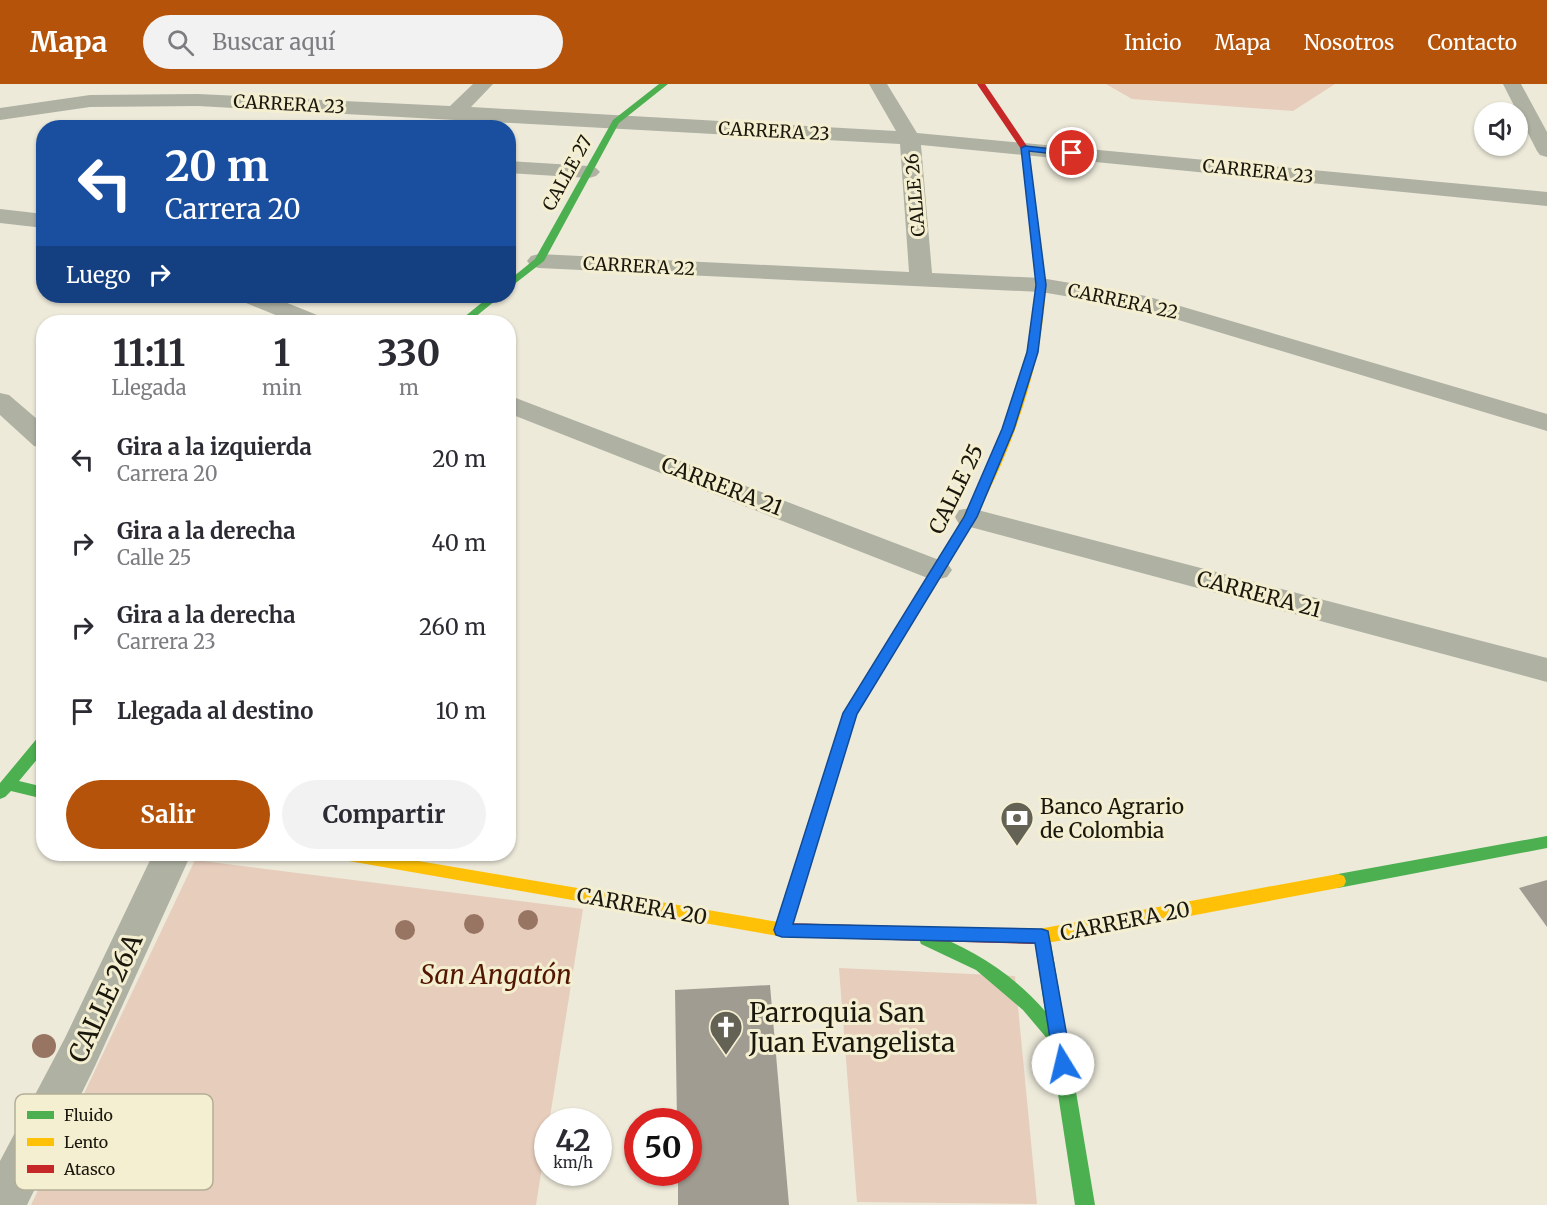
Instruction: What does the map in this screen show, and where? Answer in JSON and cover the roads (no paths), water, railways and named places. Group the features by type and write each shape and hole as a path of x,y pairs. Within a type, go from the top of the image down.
{"street":[{"path":"180,120 212,84"},
{"path":"455,112 484,84"},
{"name":"CALLE 27","path":"516,280 539,261 616,122 664,84"},
{"name":"CALLE 26","path":"879,84 910,138 921,279"},
{"name":"CALLE 25","path":"782,930 850,713 970,517 1008,429 1032,352 1041,285 1025,148 981,84"},
{"path":"1512,84 1547,151"},
{"path":"331,120 364,91"},
{"name":"CARRERA 23","path":"0,114 91,93 455,112 910,138 1547,199"},
{"path":"516,168 588,172"},
{"path":"0,216 36,220"},
{"name":"CARRERA 22","path":"539,261 1041,285 1089,292 1146,303 1547,423"},
{"path":"267,303 296,315"},
{"path":"472,315 487,303"},
{"path":"0,401 36,433"},
{"name":"CARRERA 21","path":"516,406 936,570"},
{"name":"CARRERA 21","path":"970,517 1547,670"},
{"path":"2,786 36,749"},
{"path":"2,786 36,792"},
{"name":"CARRERA 20","path":"383,861 782,930 1042,936 1547,842"},
{"name":"CALLE 26A","path":"59,1094 169,861"},
{"path":"914,934 982,965 1029,1005 1059,1040"},
{"path":"1042,936 1085,1205"},
{"name":"CALLE 26A","path":"2,1205 15,1180"}],"place":[{"name":"Banco Agrario de Colombia","path":"1017,847"},
{"name":"Parroquia San Juan Evangelista","path":"726,1056"}],"park label":[{"name":"San Angatón","path":"496,974"}]}
